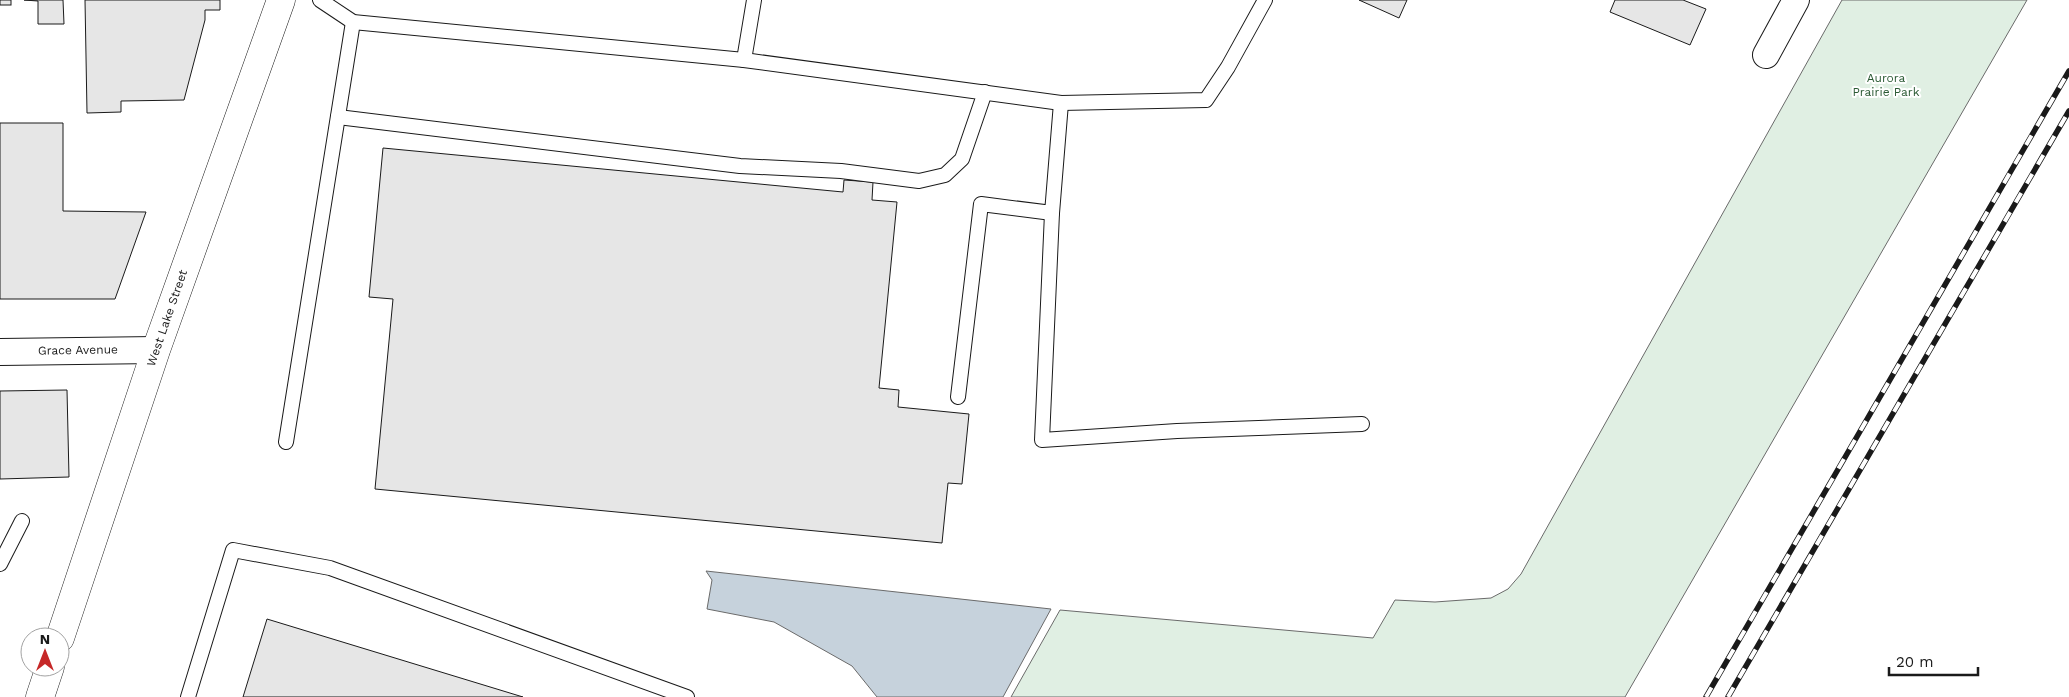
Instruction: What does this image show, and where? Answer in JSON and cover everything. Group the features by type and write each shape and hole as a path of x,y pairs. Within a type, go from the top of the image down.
{"main road":[{"name":"West Lake Street","path":"64,627 156,350 281,0"},
{"path":"40,697 47,677"}],"street":[{"path":"1766,55 1796,0"},
{"name":"Grace Avenue","path":"0,352 156,350"}],"lane":[{"path":"320,0 354,22 744,60 1061,103 1206,100 1228,67 1265,0"},
{"path":"744,60 754,0"},
{"path":"286,442 354,22"},
{"path":"338,117 740,166 841,171 919,182 945,175 962,159 985,92"},
{"path":"1061,103 1052,213 1042,440 1177,431 1362,424"},
{"path":"958,397 981,204 1052,213"},
{"path":"0,564 22,522"},
{"path":"188,697 233,550 330,568 687,697"}],"green space":[{"name":"Aurora Prairie Park","path":"1842,0 2027,0 1625,697 1011,697 1060,610 1373,638 1395,600 1435,602 1491,598 1508,589 1521,574"}],"shaded area":[{"path":"706,571 1051,609 1003,697 877,697 852,666 774,622 707,609 712,580"}],"building":[{"path":"0,0 11,0 11,5 0,5"},
{"path":"24,0 63,0 64,24 38,24 38,1"},
{"path":"85,0 220,0 220,10 205,10 205,20 184,100 121,101 121,112 87,113"},
{"path":"1359,0 1407,0 1399,18"},
{"path":"1615,0 1683,0 1706,9 1690,45 1610,12"},
{"path":"0,123 63,123 63,211 146,212 115,299 0,299"},
{"path":"383,148 843,192 844,180 873,182 872,200 897,202 879,388 899,390 898,407 969,414 962,484 948,483 942,543 375,489 393,299 369,297"},
{"path":"67,390 69,477 0,479 0,391"},
{"path":"267,619 523,697 243,697"}],"railway":[{"path":"1706,697 2069,71"},
{"path":"1728,697 2069,111"}]}
